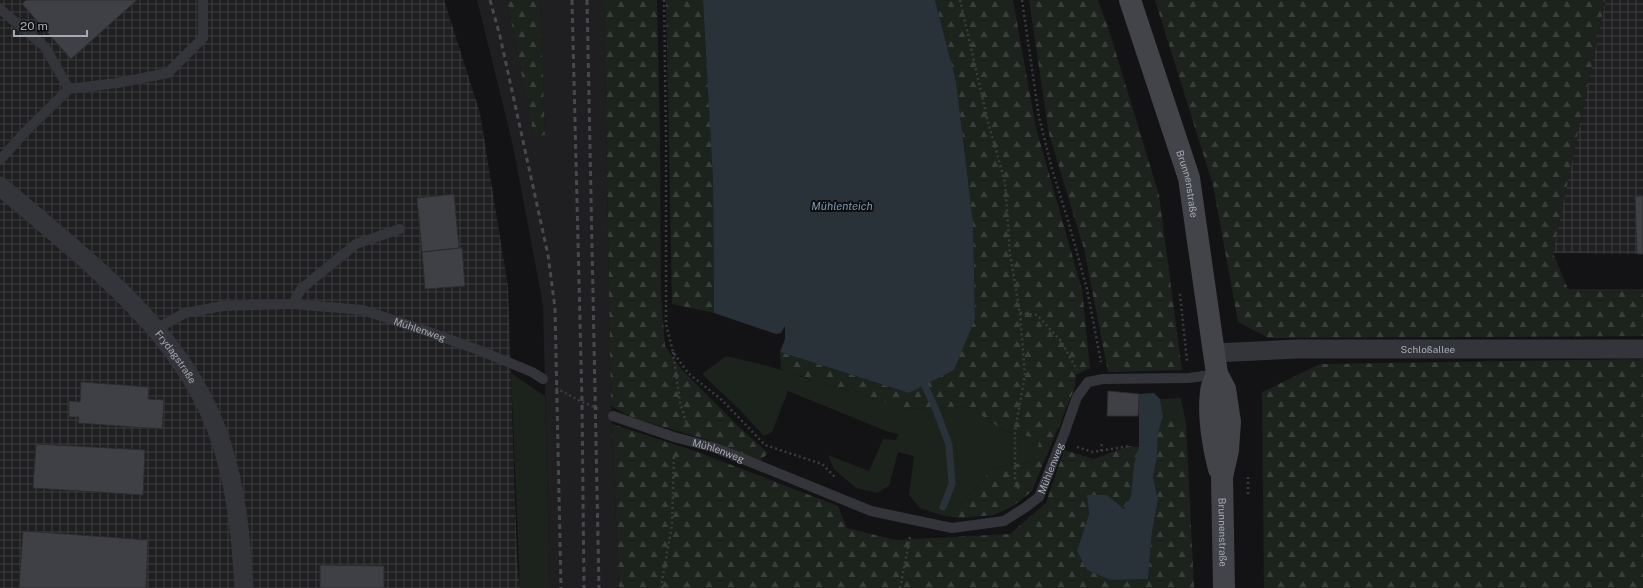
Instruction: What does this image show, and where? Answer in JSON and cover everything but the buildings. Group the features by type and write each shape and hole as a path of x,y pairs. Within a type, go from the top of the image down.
{"street":[{"name":"Brunnenstraße","path":"1130,0 1189,178 1215,364 1210,409 1214,452 1222,477 1224,588"},
{"name":"Frydagstraße","path":"0,186 122,293 156,329 185,366 205,402 222,444 234,490 240,530 244,588"},
{"name":"Schloßallee","path":"1215,364 1298,349 1643,350"}],"lane":[{"path":"0,160 26,131 69,89 117,83 168,73 203,38 203,0"},
{"path":"0,9 45,47 69,89"},
{"path":"293,304 301,289 356,244 400,229"},
{"name":"Mühlenweg","path":"156,329 185,313 224,306 293,304 363,310 481,351 532,372 543,379"},
{"path":"1088,382 1103,379 1189,378 1215,364"},
{"name":"Mühlenweg","path":"614,416 674,437 716,448 871,511 952,528 1004,521 1039,497 1077,398 1088,382"}],"path":[{"path":"664,0 666,324 680,402 691,442"},
{"path":"960,0 988,122 1005,182 1010,254 1020,314 1025,375 1015,431 1015,480 1026,507"},
{"path":"1022,0 1027,22 1040,117 1052,169 1087,289 1103,379"},
{"path":"1180,293 1189,378"},
{"path":"1020,314 1037,315 1061,341 1077,370 1088,382"},
{"path":"672,352 688,373 722,400 765,445 822,464 846,488 841,500"},
{"path":"543,379 565,394 614,416"},
{"path":"1064,434 1078,447 1093,452 1129,446"},
{"path":"662,588 672,524 674,437"},
{"path":"1100,451 1102,441"},
{"path":"900,588 914,521"}],"shaded area":[{"path":"0,0 444,0 480,113 508,287 517,561 520,588 0,588"},
{"path":"477,0 507,0 534,137 545,135 540,0 604,0 611,406 619,588 550,588 543,305 513,146"},
{"path":"1596,0 1643,0 1643,254 1553,253 1605,3"}],"green space":[{"path":"507,0 540,0 545,135 534,137"},
{"path":"604,0 657,0 660,133 661,296 665,346 682,370 739,427 768,453 759,462 721,444 634,418 611,406"},
{"path":"666,0 703,0 713,181 714,313 672,304"},
{"path":"935,0 1013,0 1036,128 1082,290 1090,368 1076,375 1075,387 1032,491 1013,506 994,515 960,518 944,516 974,491 993,468 1034,461 1040,439 1005,431 967,406 906,409 781,370 780,352 909,393 975,319 973,222 956,81"},
{"path":"1029,0 1098,0 1109,30 1159,195 1182,370 1108,372 1084,249 1049,134"},
{"path":"1155,0 1596,0 1605,2 1553,253 1568,289 1643,289 1643,336 1269,338 1238,322 1213,185"},
{"path":"726,356 768,366 906,409 967,406 1005,431 1041,439 1034,461 993,468 974,491 944,516 920,508 909,495 914,456 898,452 889,486 877,493 856,488 834,469 828,455 869,471 883,439 896,440 898,434 886,431 788,391 772,432 764,436 741,411 702,374"},
{"path":"1643,359 1643,588 1264,588 1262,392 1320,364"},
{"path":"511,373 545,396 550,588 520,588"},
{"path":"1181,398 1186,423 1163,416 1160,399"},
{"path":"1163,416 1186,423 1194,588 619,588 612,424 698,452 838,506 847,528 895,540 1010,534 1046,503 1064,450 1094,459 1129,446 1139,447 1134,464 1131,496 1124,509 1107,495 1087,495 1089,514 1077,551 1087,570 1110,580 1148,579 1152,532 1158,500 1153,477 1157,457 1158,433"}],"water":[{"name":"Mühlenteich","path":"703,0 935,0 956,81 973,222 975,319 954,370 909,393 780,352 785,339 785,326 781,333 776,334 714,313 713,181"},
{"path":"1154,393 1160,399 1163,416 1158,433 1157,457 1153,477 1158,500 1152,532 1148,579 1110,580 1087,570 1077,551 1089,514 1087,495 1107,495 1124,509 1131,496 1134,464 1139,447 1139,394"}],"waterway":[{"path":"925,386 949,445 952,484 943,507"}],"railway":[{"path":"490,0 500,36 548,255 555,308 561,588"},
{"path":"572,0 582,402 584,588"},
{"path":"587,0 599,588"}]}
